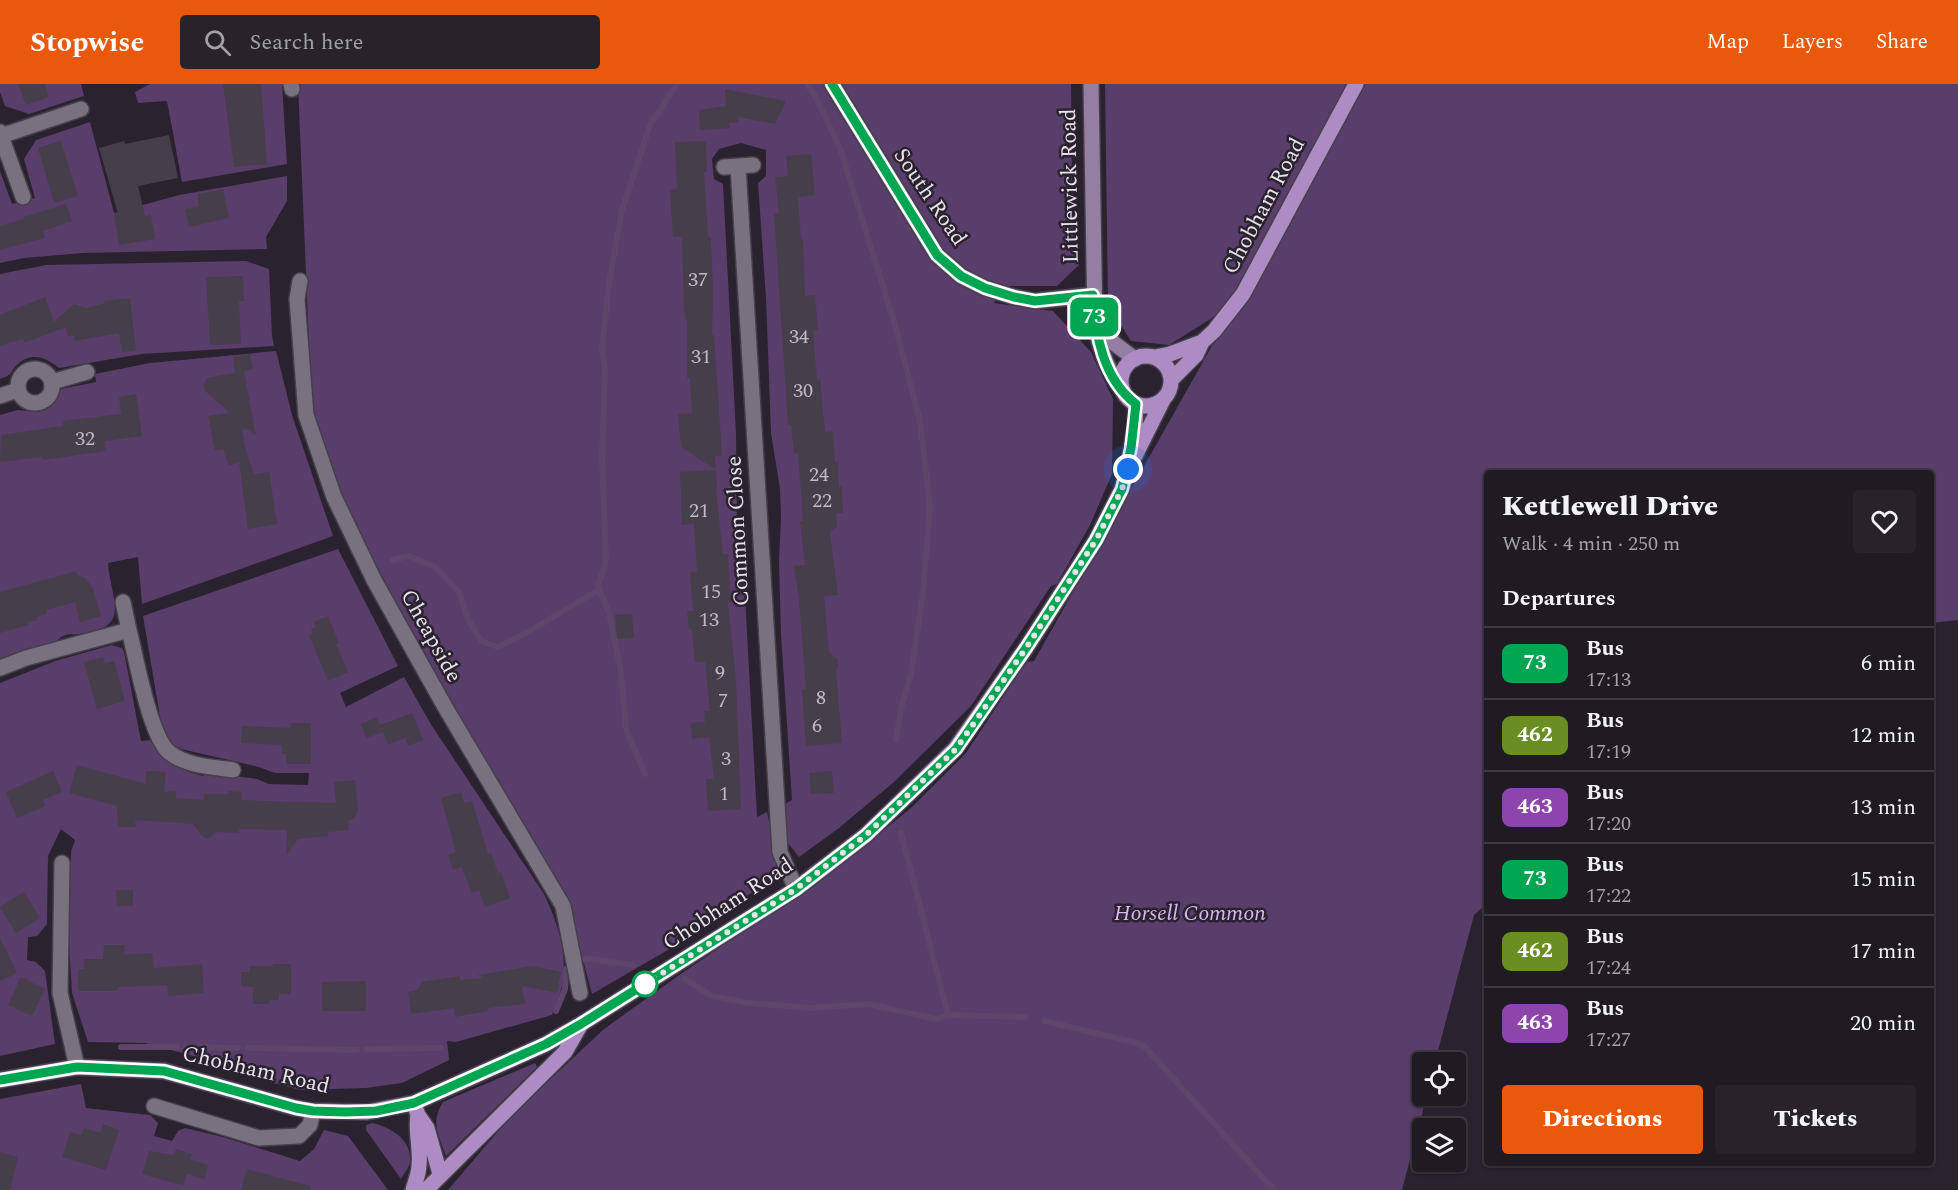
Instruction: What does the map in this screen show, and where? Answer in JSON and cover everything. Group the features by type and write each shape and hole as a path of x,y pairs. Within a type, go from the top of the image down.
{"main road":[{"name":"Chobham Road","path":"1155,357 1202,342 1214,331 1243,294 1356,84"},
{"name":"Chobham Road","path":"1171,380 1196,355 1202,342"},
{"path":"1142,356 1155,357 1167,366 1171,380 1170,388 1163,400 1145,406 1136,404 1123,391 1122,374 1128,364 1135,359 1142,356"},
{"name":"Chobham Road","path":"1128,469 1163,400"},
{"name":"Chobham Road","path":"0,1080 77,1067 164,1071 313,1111 367,1112 416,1109 581,1024 796,889 866,835 956,749 1026,648 1096,540 1122,489 1128,469 1135,427 1136,404"},
{"path":"426,1190 565,1052 581,1024"},
{"path":"416,1109 427,1128 440,1174"},
{"path":"413,1190 419,1166 416,1109"}],"street":[{"name":"South Road","path":"832,84 937,255 961,276 985,288 1035,301 1093,295"},
{"name":"Littlewick Road","path":"1091,84 1095,324 1101,351 1115,381 1123,391"},
{"path":"23,197 1,134 81,109"},
{"name":"Common Close","path":"739,166 780,852 796,889"},
{"name":"Cheapside","path":"300,281 297,299 306,415 334,496 374,580 440,698 563,906 580,993"},
{"path":"1095,324 1115,344 1135,359"},
{"path":"32,369 46,372 52,382 52,391 44,402 29,402 21,396 18,390 20,378 32,369"},
{"path":"52,382 87,372"},
{"path":"0,396 18,390"},
{"path":"123,602 160,741 172,755 192,763 233,771"},
{"path":"0,668 26,658 129,630"},
{"path":"62,863 60,993 77,1067"},
{"path":"154,1106 259,1138 299,1137 310,1125 313,1111"}],"green space":[{"path":"0,84 81,84 84,96 29,114 5,106"},
{"path":"150,84 282,84 287,164 182,182 167,101 138,103 135,92"},
{"path":"298,84 1071,84 1072,186 1079,265 1057,286 1001,286 994,303 1053,311 1091,352 1113,399 1112,474 1090,525 1057,584 1051,586 971,706 894,782 839,828 799,857 787,842 781,806 792,800 781,634 780,489 771,433 766,298 758,183 766,176 766,150 741,143 719,149 712,159 714,179 723,184 736,433 737,521 744,577 757,817 767,812 779,874 673,947 592,994 570,911 453,711 341,498 312,416"},
{"name":"Horsell Common","path":"1105,84 1958,84 1958,620 1934,623 1934,470 1484,470 1484,906 1474,915 1438,1052 1412,1052 1412,1106 1424,1106 1421,1118 1412,1118 1412,1152 1402,1190 448,1190 511,1116 604,1029 837,868 911,808 966,753 1026,662 1034,661 1213,344 1220,313 1169,345 1131,341 1108,304"},
{"path":"90,122 114,213 179,195 287,176 287,201 266,237 267,249 83,253 24,258 0,263 0,171 12,204 35,198 24,159 36,140"},
{"path":"246,261 269,269 274,346 142,354 59,368 50,361 34,357 23,360 10,374 0,379 0,274 46,265"},
{"path":"276,351 292,415 333,536 142,604 138,557 108,563 115,610 113,619 107,626 96,631 66,635 0,661 0,415 18,410 37,412 49,408 56,401 61,389 96,382 95,374 150,363"},
{"path":"338,549 398,666 340,693 346,707 404,677 432,726 544,894 560,935 564,968 561,988 552,1015 456,1042 447,1041 449,1060 402,1083 366,1088 300,1090 255,1078 219,1063 145,1043 88,1042 72,993 68,926 71,852 75,840 61,829 48,856 47,924 37,936 28,937 27,960 36,962 45,971 55,1044 0,1056 0,683 55,661 112,645 122,648 141,741 151,740 157,750 167,757 188,768 189,772 203,776 206,772 257,779 269,784 308,785 309,773 275,773 259,767 181,749 169,743 163,734 143,616"},
{"path":"535,1063 537,1067 446,1156 436,1123 443,1102"},
{"path":"81,1084 86,1108 150,1115 158,1123 154,1136 172,1141 178,1131 185,1128 223,1137 300,1161 314,1149 324,1130 348,1136 388,1190 0,1190 0,1099"},
{"path":"373,1123 393,1131 408,1147 410,1162 401,1179 366,1130 366,1125"}],"building":[{"path":"18,84 45,84 49,97 26,105"},
{"path":"223,84 261,84 267,164 234,167"},
{"path":"725,89 786,101 775,124 738,117 739,122 729,123 730,128 700,130 699,110 726,106"},
{"path":"169,135 178,178 138,186 145,216 151,215 155,239 119,245 114,213 118,213 99,148 124,141 125,144"},
{"path":"61,141 78,196 54,203 38,148"},
{"path":"706,141 707,172 704,172 708,237 711,237 712,335 714,335 722,456 715,456 716,470 681,447 678,414 692,413 690,378 687,378 687,321 684,309 682,237 673,237 670,190 677,189 675,142"},
{"path":"811,154 815,195 798,197 801,239 803,239 805,296 815,295 818,330 813,330 817,380 820,379 825,432 833,431 839,487 842,486 843,513 836,513 837,526 830,533 838,595 824,596 829,652 838,660 836,670 842,743 806,746 802,689 806,689 794,566 805,565 800,521 803,521 798,453 794,454 791,425 788,425 774,213 779,213 775,177 788,176 786,156"},
{"path":"223,189 229,218 189,227 185,209 198,207 198,194"},
{"path":"66,204 72,221 43,231 45,238 0,250 0,226"},
{"path":"243,276 244,301 239,301 241,344 210,345 206,277"},
{"path":"45,297 54,322 74,304 86,308 105,303 104,301 130,298 136,351 122,352 119,333 75,341 74,335 68,337 66,327 24,343 23,339 0,346 0,315"},
{"path":"250,354 253,369 235,373 233,357"},
{"path":"244,371 256,436 248,429 242,430 245,447 254,474 269,472 277,524 248,529 239,462 229,466 223,449 215,451 208,416 230,413 204,390 207,378"},
{"path":"136,394 142,436 105,441 106,451 43,460 42,457 0,462 1,435 63,426 62,421 121,414 119,397"},
{"path":"716,470 723,554 728,554 731,603 728,603 736,681 741,809 708,811 706,779 714,779 709,737 692,739 691,723 705,722 704,711 710,711 705,662 695,662 692,629 689,629 687,611 693,611 690,572 697,572 694,524 682,525 680,472"},
{"path":"76,571 77,575 86,578 93,589 101,616 80,622 75,602 46,610 47,614 36,617 37,620 28,622 28,625 0,633 0,592"},
{"path":"632,614 634,638 617,639 615,615"},
{"path":"328,616 339,643 336,644 348,672 328,681 309,635 313,634 311,629 316,627 314,622"},
{"path":"103,657 105,664 114,661 125,701 97,709 84,662"},
{"path":"412,713 423,740 408,746 405,738 388,745 380,725"},
{"path":"377,717 383,732 366,738 361,724"},
{"path":"291,723 311,723 311,764 286,764 286,754 282,754 282,745 241,743 242,726 291,728"},
{"path":"77,765 146,784 146,771 166,772 164,792 176,791 176,798 204,800 204,794 228,794 228,791 241,792 242,800 336,803 334,782 355,780 358,810 354,819 348,821 349,830 328,832 328,836 298,839 286,856 287,830 239,829 239,833 215,832 209,839 202,836 193,824 135,820 136,827 118,827 117,806 69,793"},
{"path":"53,771 62,792 43,800 45,806 17,818 6,792"},
{"path":"832,771 834,793 811,794 809,773"},
{"path":"461,792 464,803 472,801 488,854 491,853 498,873 501,872 510,898 485,907 479,890 472,893 462,867 453,870 448,855 456,852 441,798"},
{"path":"116,890 133,890 133,906 117,906"},
{"path":"24,892 40,918 16,933 0,907"},
{"path":"0,938 17,973 0,981"},
{"path":"104,945 125,945 124,955 152,953 154,968 202,964 204,993 168,996 167,985 118,987 117,991 78,991 78,969 84,969 84,959 103,959"},
{"path":"273,964 291,964 291,994 279,994 279,1000 269,1000 269,1004 253,1004 253,987 241,986 241,972 250,972 250,966 273,966"},
{"path":"532,966 561,972 557,993 522,986 525,1004 488,1008 488,1011 455,1017 454,1008 411,1014 408,992 417,990 422,982 460,976 460,980 484,978 478,975"},
{"path":"21,977 45,989 32,1016 8,1005"},
{"path":"366,981 366,1011 322,1011 322,982"},
{"path":"103,1124 119,1130 106,1170 62,1157 70,1132 81,1135 84,1128 100,1133"},
{"path":"176,1149 192,1154 190,1159 208,1165 204,1179 187,1174 183,1186 142,1174 149,1151 174,1155"},
{"path":"0,1152 18,1157 10,1190 0,1190"},
{"path":"247,1169 310,1186 310,1190 241,1190"}],"waterway":[{"path":"645,774 626,729 621,672 609,613 598,586 606,560 602,459 605,369 602,348 609,283 622,210 650,125 677,84"},
{"path":"807,84 840,148 895,325 920,421 930,507 923,593 911,674 901,709 896,739"},
{"path":"392,560 409,556 435,567 459,592 468,619 481,641 498,647 600,591"},
{"path":"901,833 948,1015"},
{"path":"579,960 592,959 633,965"},
{"path":"556,1011 565,989 566,969"},
{"path":"685,979 712,996 749,1003 810,1008 869,1004 936,1019 948,1015 1025,1017"},
{"path":"1044,1021 1137,1043 1145,1047 1274,1190"},
{"path":"121,1047 177,1047"},
{"path":"186,1047 238,1048"},
{"path":"248,1048 357,1050"},
{"path":"366,1049 441,1048"}],"bus line":[{"name":"73","path":"0,1080 77,1067 164,1071 313,1111 367,1112 414,1103 546,1044 796,889 866,835 956,749 1026,648 1096,540 1122,489 1128,469 1135,427 1136,404 1128,398 1115,381 1101,351 1095,324 1093,295 1035,301 985,288 961,276 937,255 832,84"}],"route":[{"path":"645,984 796,889 866,835 956,749 1026,648 1096,540 1122,489 1128,469"}]}
